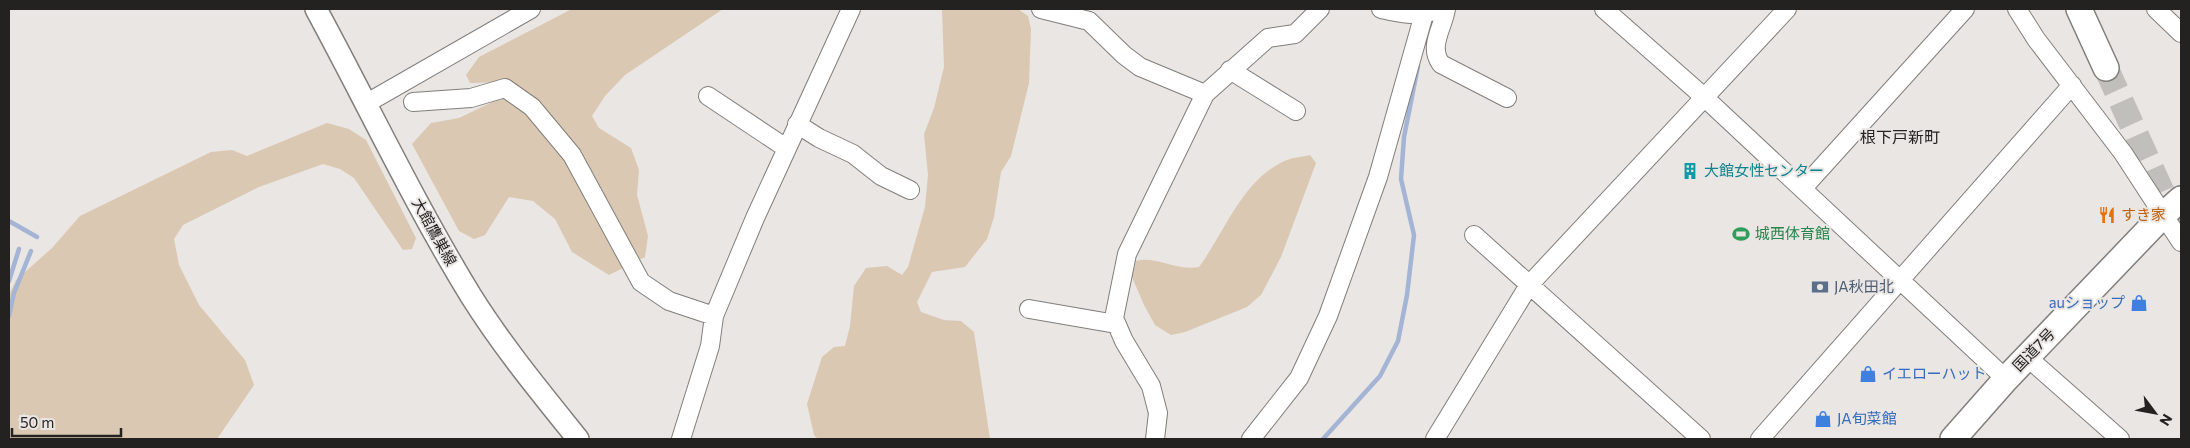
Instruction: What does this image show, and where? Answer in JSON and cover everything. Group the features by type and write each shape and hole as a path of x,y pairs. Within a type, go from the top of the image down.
{"highway":[{"path":"2079,9 2106,68"},
{"name":"国道7号","path":"1952,439 2006,379 2173,206"}],"main road":[{"name":"大館鷹巣線","path":"316,9 367,103 428,223 472,298 520,368 578,439"}],"street":[{"path":"367,103 531,9"},
{"path":"681,439 710,346 714,316 786,148 851,9"},
{"path":"1041,9 1089,21 1124,55 1140,67 1205,94"},
{"path":"1155,439 1158,413 1151,386 1124,341 1114,318 1127,254 1205,94 1268,38 1295,34 1320,9"},
{"path":"1381,9 1424,14 1441,9"},
{"path":"1446,9 1434,48 1435,56 1440,64 1507,98"},
{"path":"1604,9 1803,188 1898,280 2006,379"},
{"path":"1435,439 1529,286 1787,9"},
{"path":"1803,188 1965,9"},
{"path":"2017,9 2036,39 2123,153 2173,206 2181,242"},
{"path":"2156,9 2181,33"},
{"path":"1250,439 1299,378 1328,316 1378,177 1424,14"},
{"path":"1230,70 1296,111"},
{"path":"1760,439 1898,280 2072,85"},
{"path":"414,102 472,98 505,88 526,102 572,155 641,282 669,301 714,316"},
{"path":"708,96 786,148"},
{"path":"797,124 819,138 853,154 881,176 910,190"},
{"path":"1474,235 1701,439"},
{"path":"1029,309 1116,324"},
{"path":"2027,357 2120,439"}],"shaded area":[{"path":"572,9 723,9 625,75 605,96 592,116 599,128 631,148 639,170 637,195 648,236 645,257 609,275 572,252 555,219 533,201 509,197 485,235 474,239 459,231 412,144 431,123 459,118 513,92 515,82 470,83 466,75 479,57"},
{"path":"942,9 1018,9 1028,16 1031,29 1029,83 1011,156 1001,172 994,217 987,239 965,267 932,272 917,302 921,312 944,320 961,321 974,332 990,439 818,439 814,435 807,404 822,357 834,347 845,346 850,326 854,286 866,268 887,266 902,275 908,267 925,207 928,175 924,134 934,108 944,67"},
{"path":"327,123 349,129 366,140 416,238 412,249 403,250 354,178 340,169 323,164 259,187 183,225 174,239 179,265 199,305 245,360 254,385 217,439 9,439 9,295 16,280 52,248 80,216 211,152 232,150 247,156"},
{"path":"1310,155 1316,163 1281,257 1261,295 1247,307 1185,332 1171,335 1155,325 1132,277 1136,261 1150,260 1182,267 1199,267 1236,207 1258,179 1272,168 1287,160"}],"waterway":[{"path":"1323,439 1380,376 1398,341 1407,295 1414,235 1401,179 1404,137 1418,66"},
{"path":"9,221 37,237"},
{"path":"9,281 19,249"},
{"path":"9,316 14,293 31,251"}],"tunnel":[{"path":"2106,68 2178,227"}],"place":[{"name":"大館女性センター","path":"1690,171"},
{"name":"すき家","path":"2107,215"},
{"name":"城西体育館","path":"1741,234"},
{"name":"JA秋田北","path":"1820,287"},
{"name":"auショップ","path":"2139,303"},
{"name":"イエローハット","path":"1868,374"},
{"name":"JA旬菜館","path":"1823,419"}],"district":[{"name":"根下戸新町","path":"1900,137"}]}
